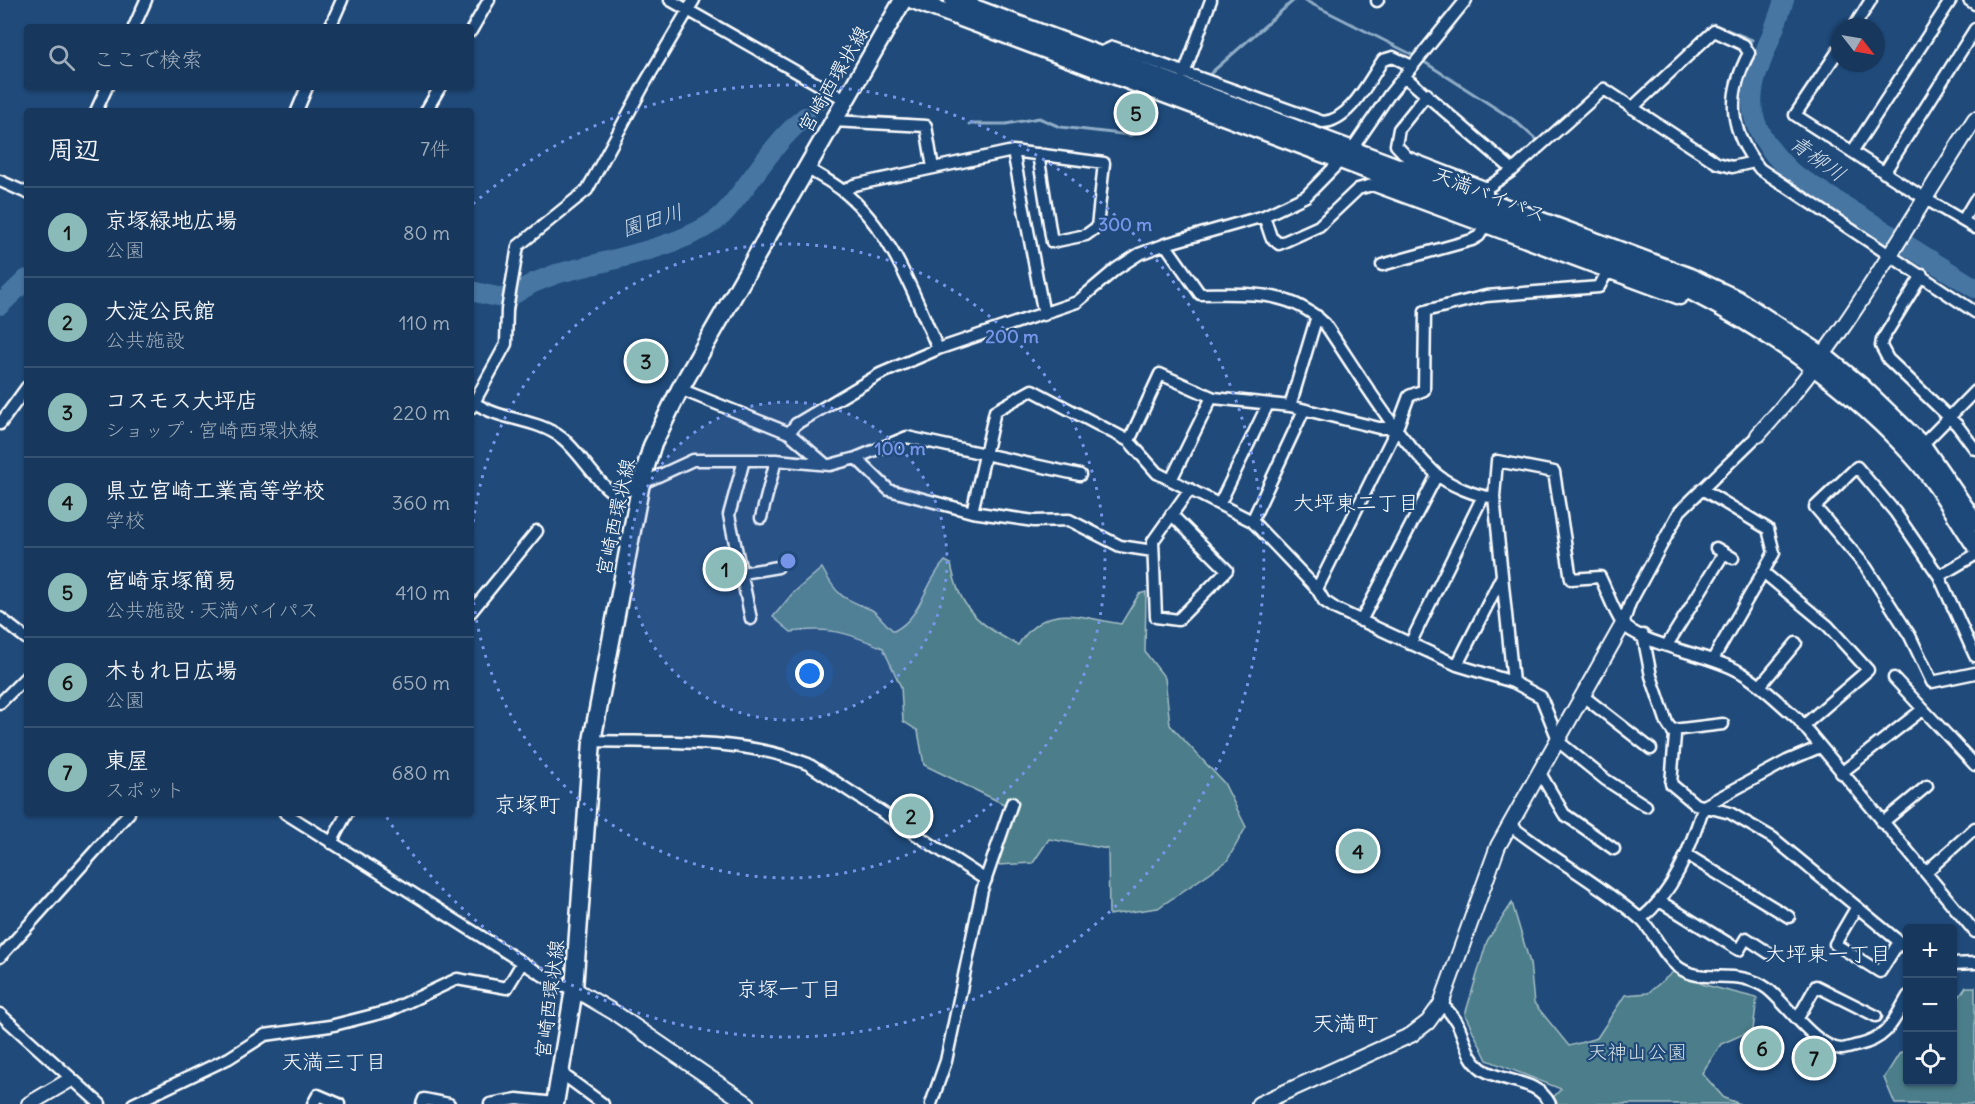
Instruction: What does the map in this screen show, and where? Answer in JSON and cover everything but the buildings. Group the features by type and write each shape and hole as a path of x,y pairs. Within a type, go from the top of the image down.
{"main road":[{"name":"宮崎西環状線","path":"555,1104 574,989 592,741 641,483 652,446 680,389 844,99 903,0"},
{"name":"天満バイパス","path":"912,0 1347,155 1487,194 1688,276 1737,299 1820,361 1914,457 1975,545"},
{"name":"天満バイパス","path":"953,0 1690,291 1820,361 1862,387 1922,446 1975,522"}],"street":[{"path":"135,24 146,0"},
{"path":"331,24 342,0"},
{"path":"474,26 489,0"},
{"path":"670,0 844,99"},
{"path":"474,404 506,344 507,310 518,246 587,190 645,83 694,0"},
{"path":"1184,74 1211,0"},
{"path":"789,433 796,424 854,387 939,349 1077,302 1116,269 1139,254 1165,244 1264,216 1306,196 1347,155 1416,60 1466,0"},
{"path":"1860,18 1871,0"},
{"path":"1852,152 1951,0"},
{"path":"1969,0 1975,4"},
{"path":"1884,173 1975,29"},
{"path":"1632,108 1714,31 1737,41 1748,48 1749,53 1737,79 1733,114 1740,137 1754,162 1776,182 1892,251 1975,312"},
{"path":"1097,55 1113,47 1323,122 1333,122 1343,116 1383,60 1393,57 1416,60"},
{"path":"1831,62 1796,116 1975,228"},
{"path":"1404,76 1513,170"},
{"path":"1427,94 1399,129 1396,145 1407,157 1487,194 1604,89 1717,163 1732,167 1754,162"},
{"path":"97,108 106,90"},
{"path":"298,108 306,90"},
{"path":"428,108 438,90"},
{"path":"1259,1104 1411,1035 1428,1022 1442,1004 1490,866 1510,825 1559,742 1623,624 1647,570 1680,511 1758,435 1820,361 1975,119"},
{"path":"833,121 927,126 933,168"},
{"path":"1013,151 1044,315"},
{"path":"843,191 854,185 1013,151 1038,154 1104,163 1096,227 1086,235 1052,242 1038,154"},
{"path":"807,168 843,191 880,230 892,248 939,349"},
{"path":"0,181 24,192"},
{"path":"1264,216 1271,237 1280,244 1319,226 1358,189 1372,185 1485,226 1606,274 1680,299 1690,291"},
{"path":"1963,220 1975,201"},
{"path":"1382,265 1472,240 1479,236 1485,226"},
{"path":"1165,244 1200,294 1257,294 1279,298 1299,304 1317,316 1325,324 1397,428 1437,475 1482,498 1494,497"},
{"path":"1317,589 1397,428 1409,396 1424,390 1426,384 1425,311 1486,296 1599,287 1606,274"},
{"path":"1923,275 1882,340 1881,346 1888,359 1948,416 1975,450"},
{"path":"1290,406 1317,316"},
{"path":"1129,441 1160,375 1212,397 1290,406 1379,428 1397,428"},
{"path":"680,389 789,433 824,463"},
{"path":"972,512 995,411 1032,390 1129,441 1157,474 1220,503 1252,521 1317,589 1324,601 1361,621 1457,665 1513,682 1541,697 1559,742 1606,780 1646,806"},
{"path":"0,424 24,391"},
{"path":"1922,446 1948,416 1975,391"},
{"path":"1171,480 1212,397"},
{"path":"1220,503 1268,404"},
{"path":"474,406 530,422 556,434 588,464 609,491 617,495 693,460 776,460 830,465 856,458 907,437 1080,475"},
{"path":"1252,521 1304,410"},
{"path":"856,458 889,490 972,512 1034,521 1069,520 1120,546 1153,551"},
{"path":"744,460 729,515 751,619"},
{"path":"761,518 776,460"},
{"path":"1513,682 1494,497 1497,461 1554,472 1571,579 1600,577 1623,624 1667,645 1713,659 1740,671 1760,686 1803,726 1975,932"},
{"path":"1975,656 1939,576 1895,512 1857,468 1815,507 1866,567 1911,636 1932,682 1975,673"},
{"path":"1361,621 1437,475"},
{"path":"1171,514 1227,570 1178,620 1156,617 1153,541 1171,514 1190,489"},
{"path":"1702,489 1768,529 1774,553 1713,659"},
{"path":"1410,644 1482,498"},
{"path":"474,608 537,531"},
{"path":"1667,645 1724,553"},
{"path":"1939,576 1975,555"},
{"path":"742,573 778,567"},
{"path":"1763,572 1828,626 1868,670 1803,726"},
{"path":"1457,665 1502,576"},
{"path":"0,618 24,637"},
{"path":"1643,635 1651,676 1667,723 1673,730 1671,784 1688,800 1730,813 1773,838 1903,946 1880,972 1834,944 1856,908"},
{"path":"1760,686 1796,643"},
{"path":"1894,678 1975,765"},
{"path":"0,703 24,679"},
{"path":"1583,696 1651,749"},
{"path":"1841,773 1922,710"},
{"path":"1673,730 1724,724"},
{"path":"592,741 729,745 784,755 808,765 986,880"},
{"path":"1641,919 1661,902 1687,855 1704,806 1787,761 1820,747"},
{"path":"1540,773 1564,814 1614,849"},
{"path":"1882,823 1927,786"},
{"path":"931,1104 946,1061 986,880 1012,803"},
{"path":"0,957 126,816"},
{"path":"290,816 555,983 574,989 615,1013 746,1103"},
{"path":"331,843 345,816"},
{"path":"1510,825 1641,919 1667,956 1679,968 1697,976 1738,976 1754,981 1768,989 1821,1041 1840,1049 1875,1041 1883,1036 1903,1004"},
{"path":"1926,872 1975,828"},
{"path":"1687,855 1789,917"},
{"path":"1661,902 1739,950 1746,938 1769,953"},
{"path":"133,1104 229,1058 266,1035 330,1026 389,1011 457,979 507,988 522,963"},
{"path":"1957,964 1975,963"},
{"path":"1798,1018 1816,986 1876,1016"},
{"path":"1442,1004 1457,1023 1468,1053 1476,1064 1493,1076 1541,1091 1550,1104"},
{"path":"0,1014 70,1080 100,1104"},
{"path":"561,1073 603,1104"},
{"path":"29,1104 70,1080"},
{"path":"313,1104 318,1095 339,1104"},
{"path":"422,1104 424,1099 449,1104"},
{"path":"490,1104 517,1099 555,1104"}],"green space":[{"path":"737,560 739,574 714,578 712,564"},
{"path":"945,561 951,564 959,593 973,614 992,630 1018,645 1029,631 1040,622 1052,617 1077,616 1121,624 1139,594 1146,592 1145,652 1165,678 1170,725 1224,783 1246,827 1227,861 1158,908 1109,915 1108,849 1049,839 1033,863 998,865 1012,808 924,765 918,731 903,721 901,687 883,648 859,638 827,630 791,632 773,617 792,594 822,568 841,595 873,611 894,631 911,617 938,569"},
{"name":"天神山公園","path":"1512,903 1530,963 1534,1003 1569,1046 1597,1038 1625,995 1648,993 1673,972 1705,985 1757,998 1753,1030 1721,1044 1702,1073 1724,1098 1740,1104 1547,1104 1561,1089 1487,1060 1465,1015 1487,941"},
{"path":"1966,987 1975,987 1975,1104 1895,1104 1884,1078 1903,1052 1903,1086 1957,1086 1957,1000"}],"waterway":[{"path":"1211,73 1294,0"},
{"path":"1304,0 1415,56 1514,120 1539,142"},
{"name":"青柳川","path":"1784,0 1753,90 1753,109 1758,129 1771,149 1792,173 1975,288"},
{"path":"1632,100 1713,24 1752,40"},
{"path":"805,117 824,107"},
{"path":"853,115 919,120"},
{"name":"園田川","path":"474,292 506,299 533,283 556,274 647,251 693,234 712,223 726,211 773,150 805,117"},
{"path":"969,124 1006,124 1039,118 1060,127 1130,135 1141,132 1158,120"},
{"path":"1544,150 1576,121"},
{"name":"園田川","path":"0,305 24,282"}],"place":[{"name":"宮崎京塚簡易","path":"1136,113"},
{"name":"コスモス大坪店","path":"646,361"},
{"name":"京塚緑地広場","path":"725,569"},
{"name":"大淀公民館","path":"911,816"},
{"name":"県立宮崎工業高等学校","path":"1358,851"},
{"name":"木もれ日広場","path":"1762,1048"},
{"name":"東屋","path":"1814,1058"}],"district":[{"name":"大坪東二丁目","path":"1356,502"},
{"name":"京塚町","path":"527,804"},
{"name":"大坪東一丁目","path":"1828,953"},
{"name":"京塚一丁目","path":"789,988"},
{"name":"天満町","path":"1345,1023"},
{"name":"天満三丁目","path":"334,1061"}]}
